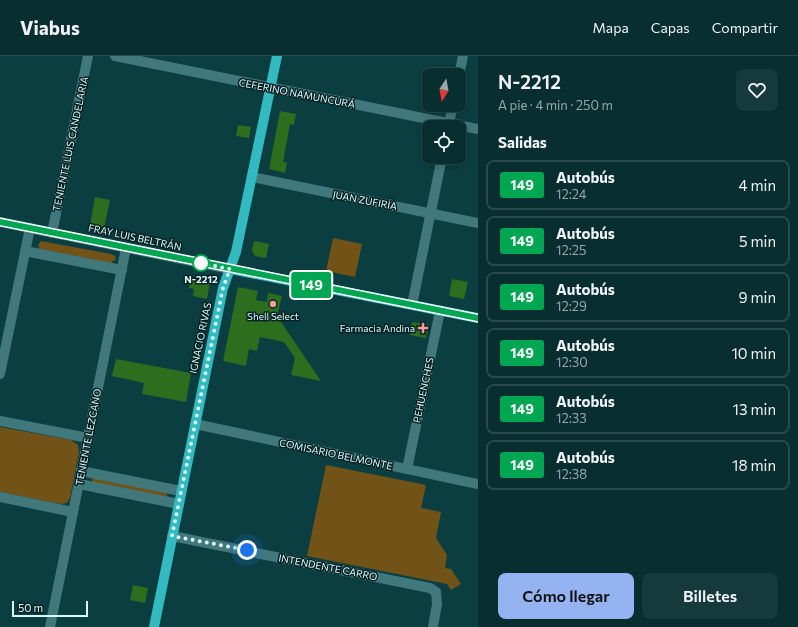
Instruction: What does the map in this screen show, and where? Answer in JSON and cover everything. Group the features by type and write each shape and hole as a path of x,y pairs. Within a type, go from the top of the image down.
{"main road":[{"name":"IGNACIO RIVAS","path":"154,627 223,288 236,252 277,56"},
{"name":"FRAY LUIS BELTRÁN","path":"230,269 478,318"}],"street":[{"name":"TENIENTE LUIS CANDELARIA","path":"52,233 88,56"},
{"name":"CEFERINO NAMUNCURÁ","path":"116,56 425,120"},
{"path":"460,68 463,56"},
{"name":"CEFERINO NAMUNCURÁ","path":"466,127 478,129"},
{"path":"412,305 441,164"},
{"name":"JUAN ZUFIRÍA","path":"252,177 478,223"},
{"name":"FRAY LUIS BELTRÁN","path":"0,222 230,269"},
{"path":"0,374 30,228"},
{"name":"TENIENTE LEZCANO","path":"50,627 126,248"},
{"path":"25,250 122,270"},
{"name":"PEHUENCHES","path":"407,469 440,311"},
{"path":"0,421 88,438"},
{"name":"COMISARIO BELMONTE","path":"195,424 478,484"},
{"path":"81,471 181,491"},
{"path":"79,484 179,504"},
{"path":"0,497 73,512"},
{"name":"INTENDENTE CARRO","path":"172,536 425,586 436,592 437,604 433,627"}],"shaded area":[{"path":"333,238 362,244 355,277 326,271"},
{"path":"41,241 111,254 115,256 116,259 111,263 40,249 38,245"},
{"path":"0,427 71,440 78,445 79,452 70,498 67,503 60,504 0,492"},
{"path":"326,465 426,485 421,508 441,512 436,538 447,555 445,568 451,569 461,584 451,590 447,584 307,556"},
{"path":"92,478 167,493 167,497 92,482"}],"building":[{"path":"280,111 296,114 294,125 290,124 283,162 287,162 285,173 269,169"},
{"path":"238,125 251,127 249,138 236,136"},
{"path":"95,197 110,200 104,228 90,225"},
{"path":"254,241 269,244 266,258 255,256 252,251"},
{"path":"191,278 210,282 207,299 193,296 194,289 189,288"},
{"path":"452,279 468,282 464,299 449,296"},
{"path":"238,287 258,291 256,300 267,302 268,293 282,296 277,316 321,381 291,375 295,358 284,342 260,337 257,351 249,349 246,366 223,361"},
{"path":"412,322 429,325 426,338 410,335"},
{"path":"116,359 191,373 186,402 142,394 144,383 112,376"},
{"path":"133,585 148,588 145,603 130,600"}],"bus line":[{"name":"149","path":"0,222 478,318"}],"place":[{"name":"N-2212","path":"201,263"},
{"name":"Shell Select","path":"273,304"},
{"name":"Farmacia Andina","path":"423,328"}],"route":[{"path":"201,263 230,269 223,288 172,536 247,550"}]}
